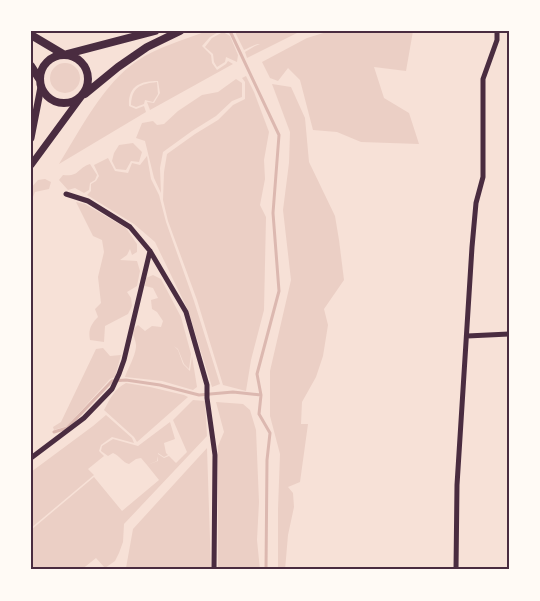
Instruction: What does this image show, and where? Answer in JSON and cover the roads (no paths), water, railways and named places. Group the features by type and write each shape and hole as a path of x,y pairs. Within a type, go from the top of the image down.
{"main road":[{"path":"40,83 44,65 56,56 155,31"},
{"path":"31,66 45,94 57,102 66,103 81,97 118,67 147,47 180,31"},
{"path":"31,35 64,54 79,59 85,66 89,82 81,97"}],"street":[{"path":"456,570 457,485 466,336 476,203 484,177 482,79 497,40 497,31"},
{"path":"31,138 40,83"},
{"path":"31,165 81,97"},
{"path":"66,194 88,201 130,227 150,251 186,312 207,385 214,455 214,570"},
{"path":"31,458 84,418 112,389 124,360 150,251"},
{"path":"466,336 509,334"}],"waterway":[{"path":"230,31 279,135 273,213 279,291 257,374 261,395 259,414 270,433 267,460 266,570"},
{"path":"54,432 67,428 112,381 126,380 160,385 199,395 233,392 261,395"}]}
